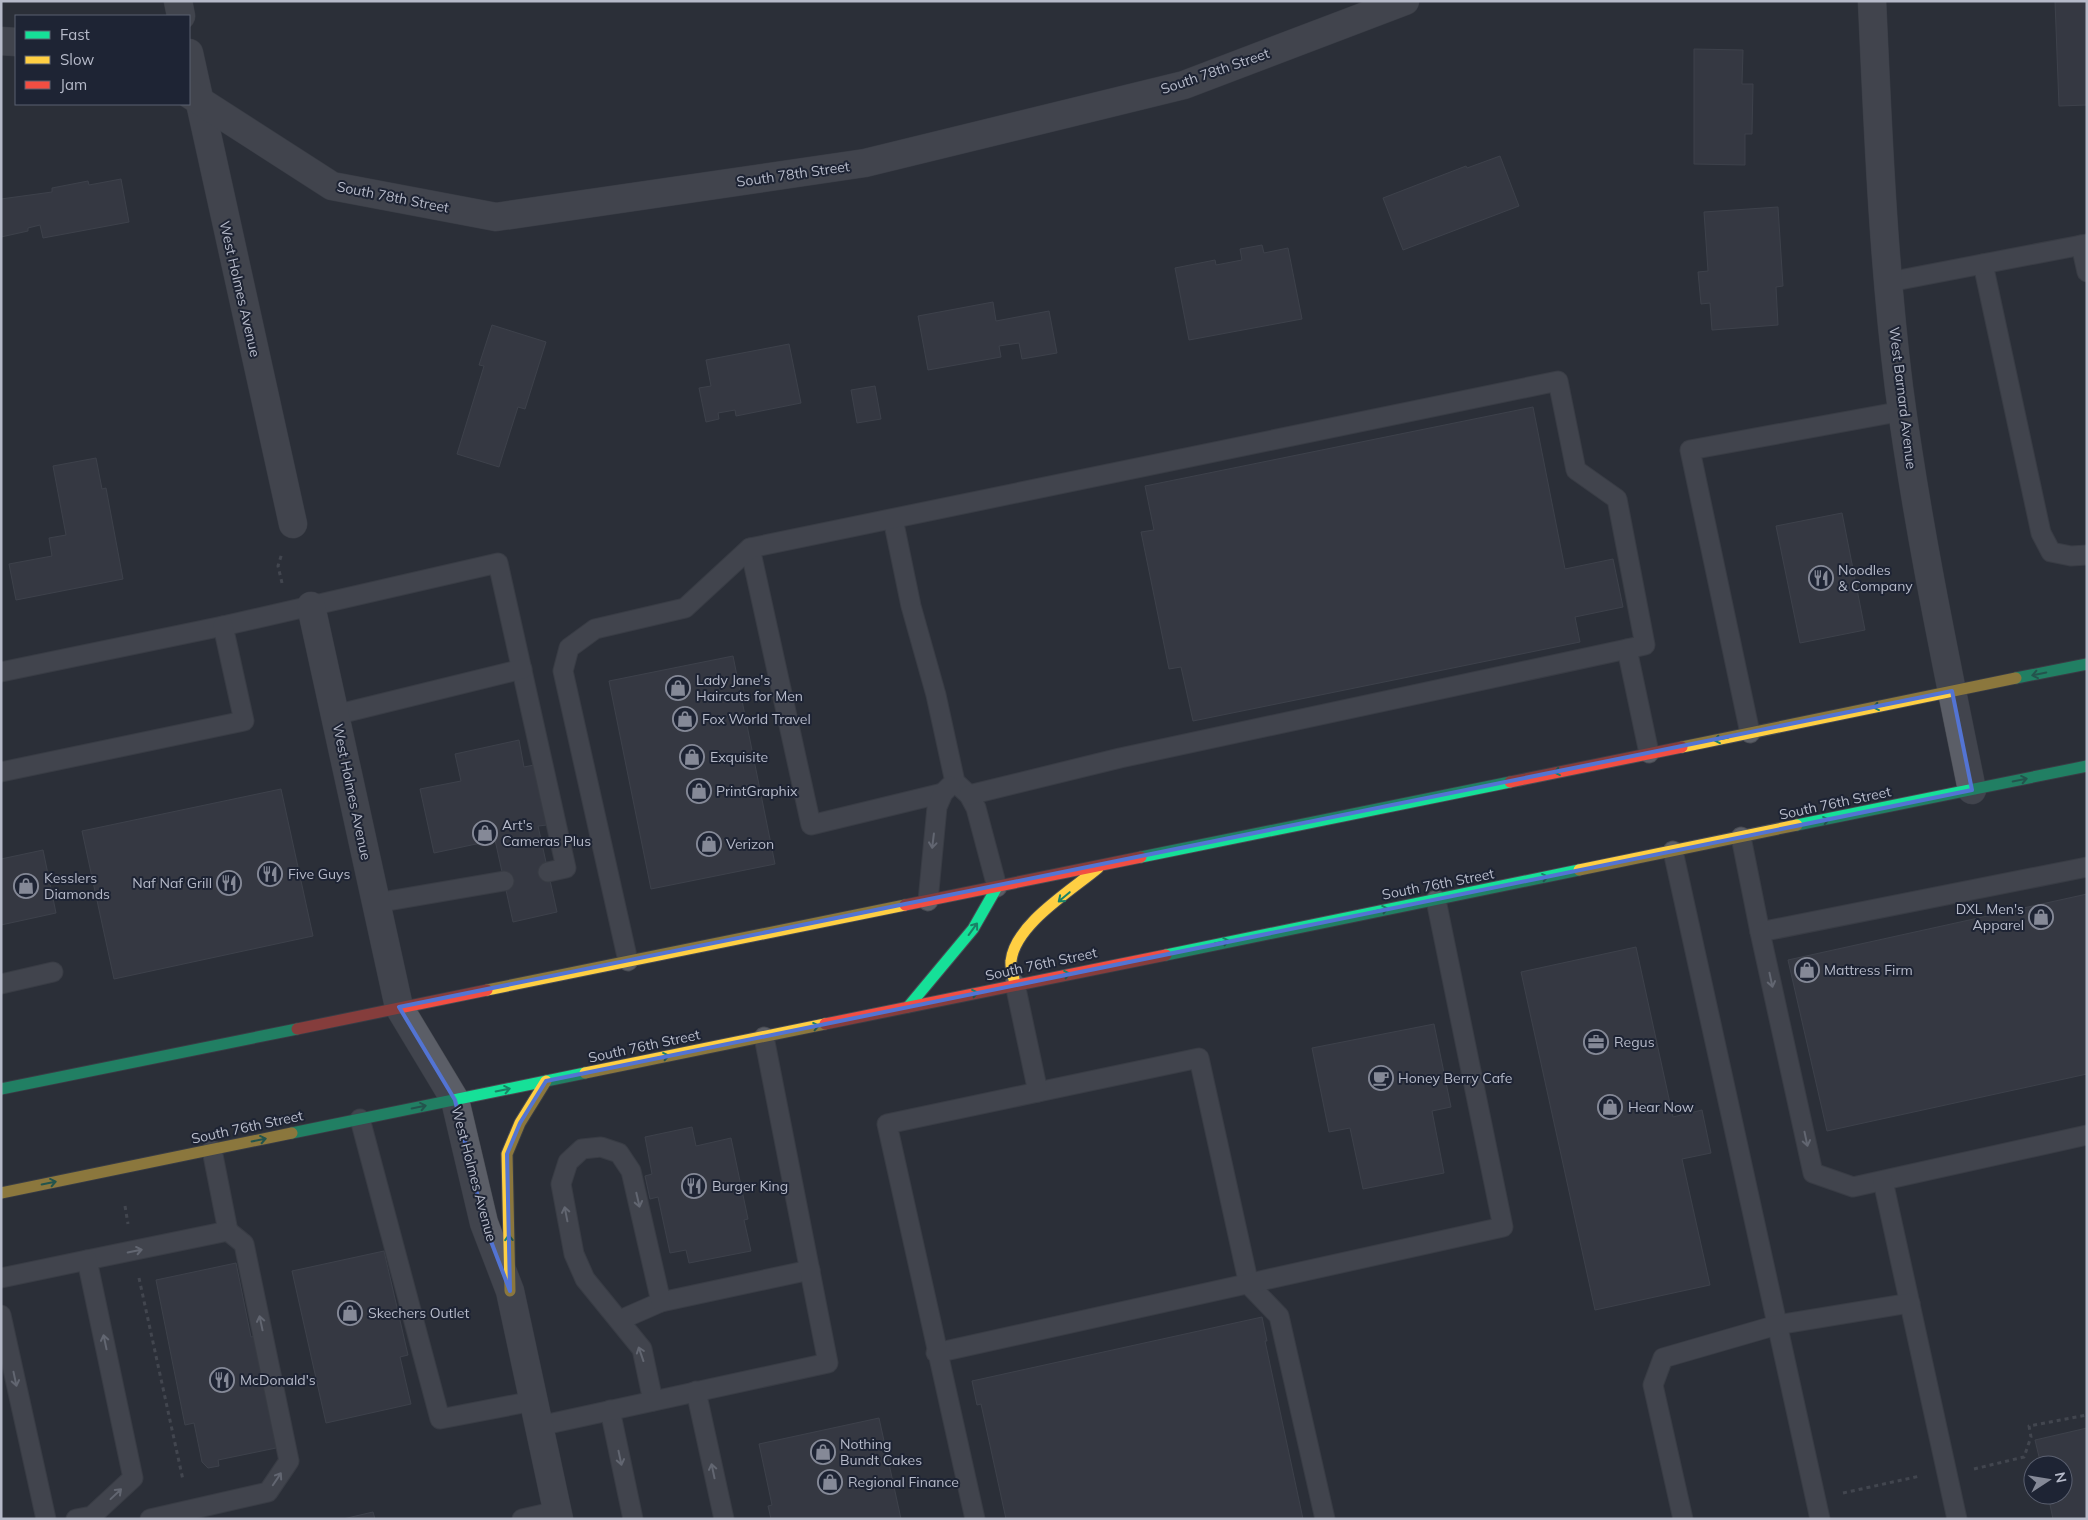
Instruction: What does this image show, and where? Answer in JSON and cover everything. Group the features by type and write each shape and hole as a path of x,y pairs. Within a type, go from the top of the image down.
{"main road":[{"path":"1,1089 2087,664"},
{"name":"South 76th Street","path":"1,1193 2087,766"},
{"path":"1015,984 1011,960 1018,940 1030,925 1102,866"},
{"path":"908,1007 973,929 997,887"},
{"path":"510,1290 508,1154 520,1123 546,1081"}],"street":[{"path":"178,1 181,15"},
{"name":"South 78th Street","path":"193,96 332,186 496,217 865,163 1184,85 1405,1"},
{"name":"West Barnard Avenue","path":"1872,1 1881,199 1903,411 1930,590 1972,790"},
{"path":"1,41 15,42"},
{"name":"West Holmes Avenue","path":"190,64 193,96 292,524"},
{"name":"West Holmes Avenue","path":"300,608 335,715 400,1007 455,1100 484,1223 510,1290 558,1515"}],"lane":[{"path":"1889,282 2084,245 2087,272"},
{"path":"1984,264 2041,533 2051,552 2071,556 2087,554"},
{"path":"628,961 564,671 569,648 595,629 685,608 750,548 1558,381 1576,470 1617,499 1645,646 1120,758 970,795 949,788 811,825 750,548"},
{"path":"1750,733 1690,450 1903,411"},
{"path":"893,519 910,606 936,695 949,788 937,807 928,901"},
{"path":"1,672 223,626 498,563 566,868 548,872"},
{"path":"1,772 244,721 223,626"},
{"path":"1627,649 1649,753"},
{"path":"335,715 522,669"},
{"path":"970,795 976,808 997,887"},
{"path":"1741,837 1813,1173 1853,1187 2087,1135"},
{"path":"1673,851 1820,1519"},
{"path":"1760,932 2087,867"},
{"path":"376,903 504,881"},
{"path":"936,1353 1250,1285 1503,1227 1436,900"},
{"path":"1,984 53,972"},
{"path":"1015,984 1038,1092"},
{"path":"360,1120 440,1419 610,1410 828,1363 764,1036"},
{"path":"975,1519 936,1353 887,1124 1199,1058 1250,1285 1279,1316 1325,1519"},
{"path":"652,1401 642,1349 585,1279 574,1254 561,1184 568,1162 582,1149 601,1147 619,1153 631,1171 661,1302"},
{"path":"150,1519 268,1492 289,1461 244,1244 228,1231 212,1150"},
{"path":"1874,1183 1910,1303 1957,1519"},
{"path":"1,1278 228,1231"},
{"path":"76,1519 92,1516 133,1478 87,1260"},
{"path":"620,1320 661,1302 810,1270"},
{"path":"1683,1519 1653,1384 1663,1358 1777,1325 1910,1303"},
{"path":"1,1315 46,1519"},
{"path":"696,1391 724,1519"},
{"path":"610,1410 633,1519"},
{"path":"207,1519 219,1504"},
{"path":"522,1519 558,1515"}],"path":[{"path":"292,524 278,566 300,608"},
{"path":"137,1269 183,1480"},
{"path":"1815,1499 2024,1457 2031,1436 2029,1426 2087,1414"}],"highlighted area":[{"path":"1952,691 1972,790 546,1081 520,1123 507,1154 510,1291 484,1223 455,1100 399,1007"}],"building":[{"path":"2055,1 2087,1 2087,105 2059,106"},
{"path":"1694,49 1743,50 1742,84 1753,84 1752,134 1745,134 1745,165 1694,164"},
{"path":"1500,156 1519,206 1403,250 1383,198 1466,166 1467,168"},
{"path":"121,179 129,222 43,238 40,225 28,228 28,231 1,237 1,199 52,192 52,188 88,181 89,185"},
{"path":"1778,207 1783,286 1776,287 1778,325 1712,330 1710,303 1701,304 1698,272 1708,271 1704,212"},
{"path":"1262,245 1264,253 1288,248 1302,319 1189,340 1175,268 1215,260 1216,265 1242,260 1240,249"},
{"path":"993,302 996,321 1049,311 1057,353 1022,359 1019,343 999,346 1001,357 928,370 918,316"},
{"path":"492,325 546,342 525,409 518,407 499,467 457,454 484,366 479,365"},
{"path":"789,344 801,403 736,416 735,410 718,413 719,419 706,422 699,388 711,386 706,360"},
{"path":"875,386 881,419 857,423 851,390"},
{"path":"1533,407 1565,569 1613,559 1623,607 1575,617 1580,642 1193,721 1181,667 1169,669 1141,532 1154,530 1145,486"},
{"path":"96,458 102,489 106,488 123,579 16,600 9,564 52,556 49,538 66,535 53,466"},
{"name":"Noodles & Company","path":"1842,513 1865,630 1800,643 1776,526"},
{"path":"733,656 775,864 651,889 609,681"},
{"name":"Art's Cameras Plus","path":"519,740 524,767 534,765 547,825 538,826 557,912 513,922 495,840 434,853 420,789 461,781 455,754"},
{"path":"281,789 313,936 114,979 82,831"},
{"name":"Kesslers Diamonds","path":"43,850 56,913 1,925 1,859"},
{"path":"2087,894 2087,1074 1827,1131 1788,960"},
{"path":"1636,947 1673,1117 1702,1110 1711,1153 1682,1159 1710,1285 1595,1310 1521,972"},
{"name":"Honey Berry Cafe","path":"1434,1024 1451,1107 1432,1111 1444,1173 1363,1189 1350,1128 1329,1132 1312,1048"},
{"name":"Burger King","path":"692,1127 696,1146 731,1138 748,1219 744,1220 751,1251 689,1263 686,1250 670,1253 658,1197 650,1199 645,1176 652,1174 645,1137"},
{"name":"Skechers Outlet","path":"384,1251 408,1355 400,1357 411,1404 326,1423 292,1271"},
{"name":"McDonald's","path":"236,1263 251,1337 258,1335 281,1447 218,1460 219,1466 208,1468 202,1462 194,1423 185,1425 156,1280"},
{"path":"1262,1317 1267,1341 1265,1341 1303,1519 1006,1519 981,1404 977,1405 972,1381"},
{"path":"879,1418 901,1519 771,1519 768,1506 772,1505 759,1444"},
{"path":"2087,1428 2087,1519 2053,1519 2050,1505 2073,1505 2073,1455 2039,1455 2035,1440"},
{"path":"373,1512 375,1519 343,1519"}],"traffic: fast":[{"path":"2016,678 2087,664"},
{"path":"1797,825 2087,766"},
{"path":"1141,857 1510,782"},
{"path":"1166,955 1579,870"},
{"path":"908,1007 973,929 997,887"},
{"path":"1,1089 297,1029"},
{"path":"292,1133 585,1073"}],"traffic: slow":[{"path":"1682,747 2016,678"},
{"path":"1579,870 1797,825"},
{"path":"1015,984 1011,961 1015,947 1023,934 1046,909 1098,868"},
{"path":"487,990 905,905"},
{"path":"585,1073 825,1024"},
{"path":"510,1291 507,1154 520,1123 546,1081"},
{"path":"1,1193 292,1133"}],"traffic: jam":[{"path":"1510,782 1682,747"},
{"path":"905,905 1141,857"},
{"path":"825,1024 1166,955"},
{"path":"297,1029 487,990"}],"place":[{"name":"Noodles & Company","path":"1821,578"},
{"name":"Lady Jane's Haircuts for Men","path":"678,688"},
{"name":"Fox World Travel","path":"685,719"},
{"name":"Exquisite","path":"692,757"},
{"name":"PrintGraphix","path":"699,791"},
{"name":"Art's Cameras Plus","path":"485,833"},
{"name":"Verizon","path":"709,844"},
{"name":"Five Guys","path":"270,874"},
{"name":"Naf Naf Grill","path":"229,883"},
{"name":"Kesslers Diamonds","path":"26,886"},
{"name":"DXL Men's Apparel","path":"2041,917"},
{"name":"Mattress Firm","path":"1807,970"},
{"name":"Regus","path":"1596,1042"},
{"name":"Honey Berry Cafe","path":"1381,1078"},
{"name":"Hear Now","path":"1610,1107"},
{"name":"Burger King","path":"694,1186"},
{"name":"Skechers Outlet","path":"350,1313"},
{"name":"McDonald's","path":"222,1380"},
{"name":"Nothing Bundt Cakes","path":"823,1452"},
{"name":"Regional Finance","path":"830,1482"}]}
